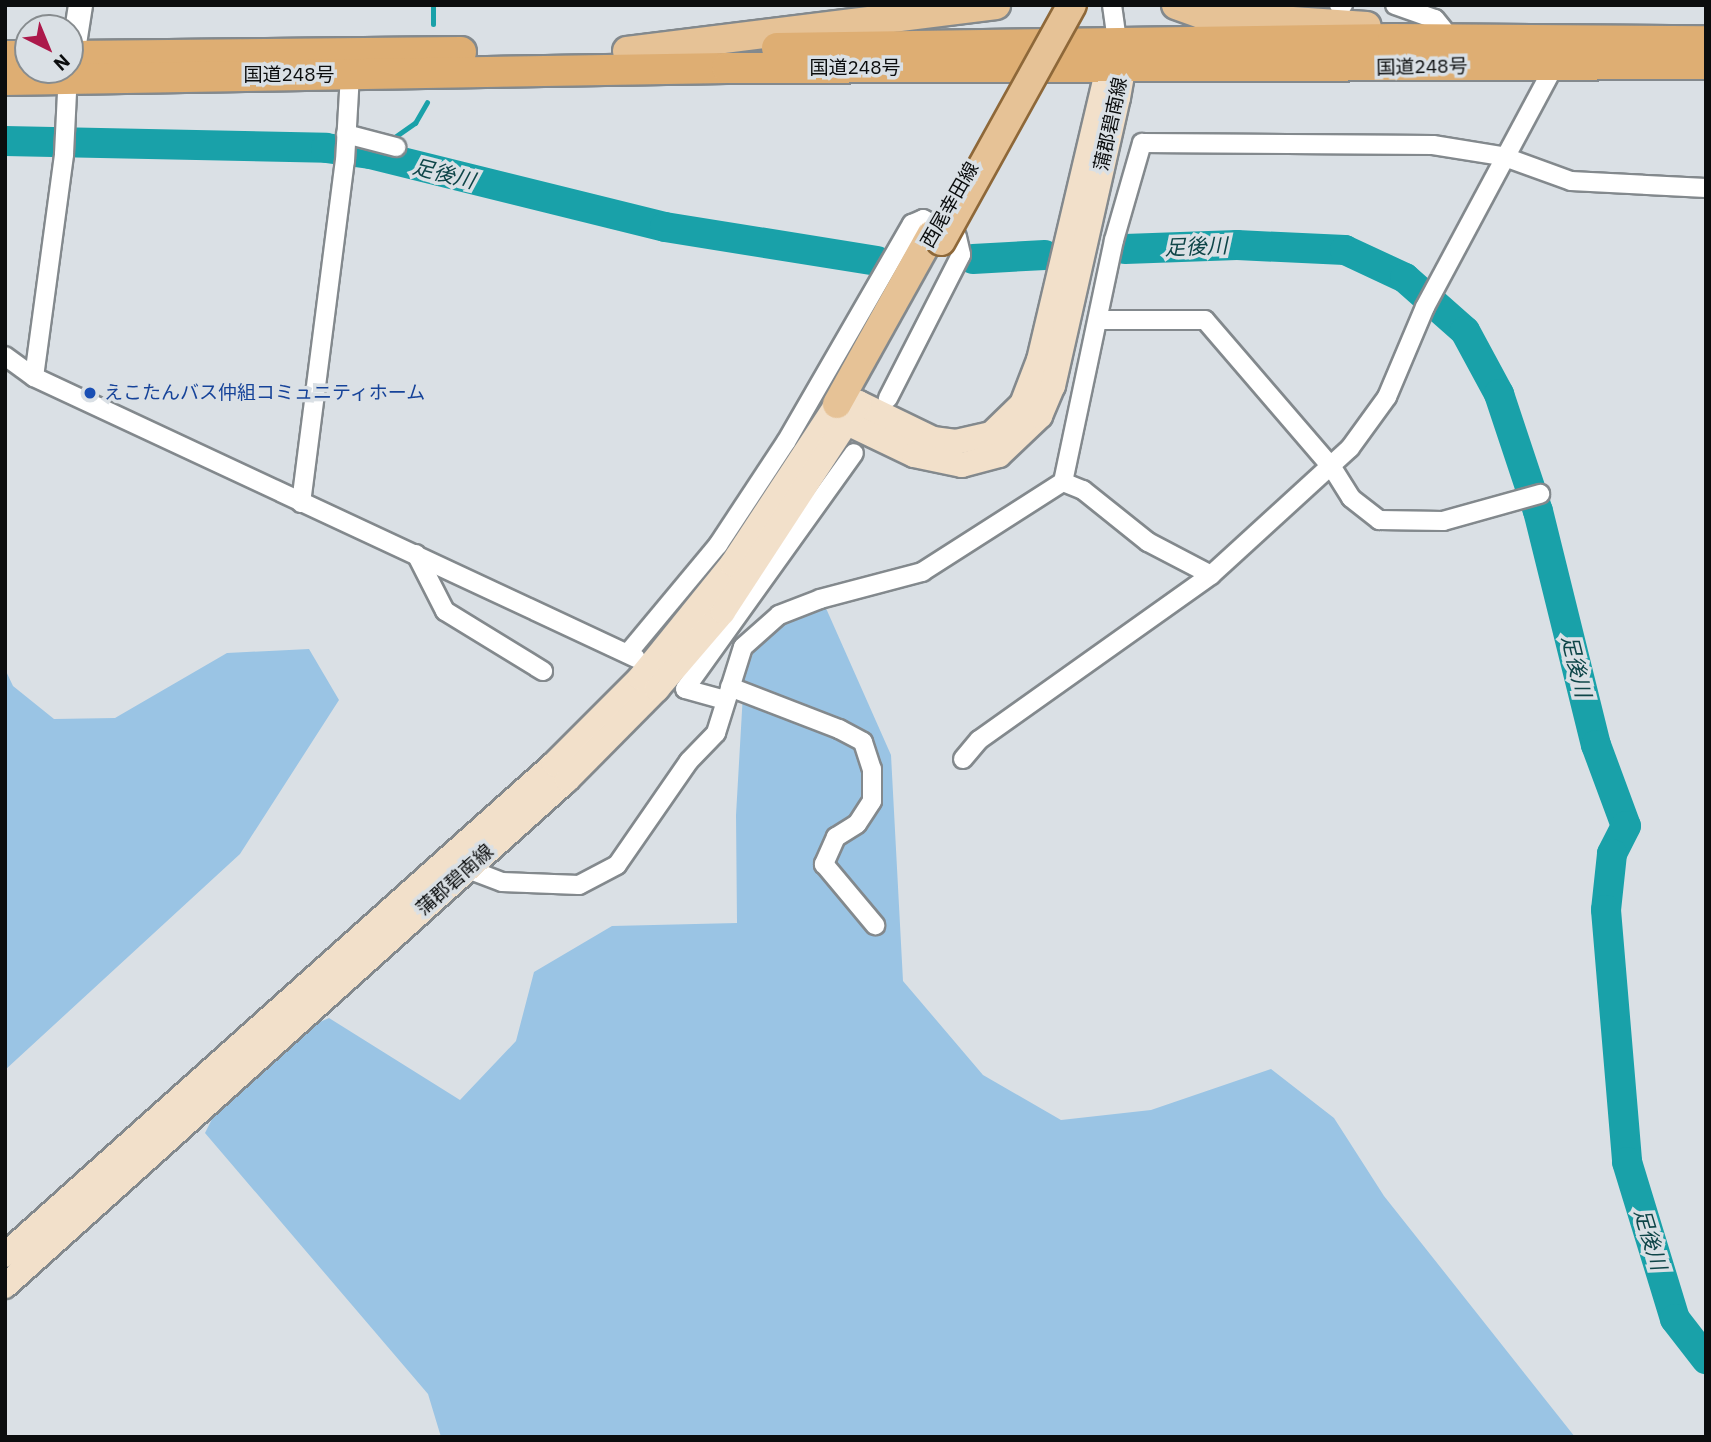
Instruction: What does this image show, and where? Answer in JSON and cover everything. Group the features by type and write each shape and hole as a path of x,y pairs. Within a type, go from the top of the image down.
{"highway":[{"name":"国道248号","path":"84,66 350,75 1115,60 1393,39 1706,41"},
{"name":"国道248号","path":"84,65 627,51 1554,66 1706,64"}],"main road":[{"path":"627,51 996,5"},
{"name":"西尾幸田線","path":"848,410 936,238 1062,5"},
{"name":"西尾幸田線","path":"936,238 1072,5"},
{"path":"1176,5 1203,15 1374,27 1393,39"},
{"name":"蒲郡碧南線","path":"848,410 914,455 962,465 999,455 1040,416 1054,386 1115,60"},
{"name":"蒲郡碧南線","path":"5,1286 468,869 621,725 715,621 848,410"},
{"name":"蒲郡碧南線","path":"5,1255 534,783 640,678 733,564 848,410"}],"street":[{"path":"1112,5 1115,60"},
{"path":"1395,5 1435,19 1453,41"},
{"path":"962,758 979,740 1211,575 1332,469 1387,397 1425,307 1502,156 1554,66"},
{"path":"301,503 345,161 350,75"},
{"path":"34,377 65,141 68,84"},
{"path":"346,137 396,147"},
{"path":"468,869 502,882 579,886 617,865 689,761 716,733 743,647 779,615 820,599 922,572 1063,482 1100,320 1114,240 1142,143 1433,145 1502,156 1572,181 1706,188"},
{"path":"5,356 34,377 632,656 718,545 786,442 912,224 923,219 957,237 961,255 888,398"},
{"path":"1100,320 1205,320 1332,469 1352,498 1378,520 1443,521 1535,496"},
{"path":"854,453 685,689 727,693 839,729 863,742 872,769 872,801 857,824 836,836 824,864 875,925"},
{"path":"1063,482 1083,490 1148,541 1211,575"},
{"path":"416,554 445,611 543,671"}],"shaded area":[{"path":"825,606 891,755 903,981 983,1075 1061,1120 1151,1110 1271,1069 1334,1118 1384,1196 1575,1437 441,1437 428,1394 205,1133 244,1055 329,1018 460,1100 516,1041 534,972 612,926 737,923 736,815 744,676 765,624"},
{"path":"309,649 339,700 240,854 5,1070 5,669 13,686 54,719 115,718 227,653"}],"waterway":[{"path":"433,5 433,24"},
{"path":"389,141 415,123 427,102"},
{"name":"足後川","path":"5,141 326,148 370,154 665,227 877,261"},
{"path":"370,154 381,147"},
{"name":"足後川","path":"1125,249 1237,245 1345,250 1405,278 1465,331 1499,394 1538,511 1596,745 1626,826 1612,854 1606,910 1627,1162 1675,1319 1706,1359"},
{"name":"足後川","path":"973,259 1045,255"}],"place":[{"name":"えこたんバス仲組コミュニティホーム","path":"90,393"}]}
